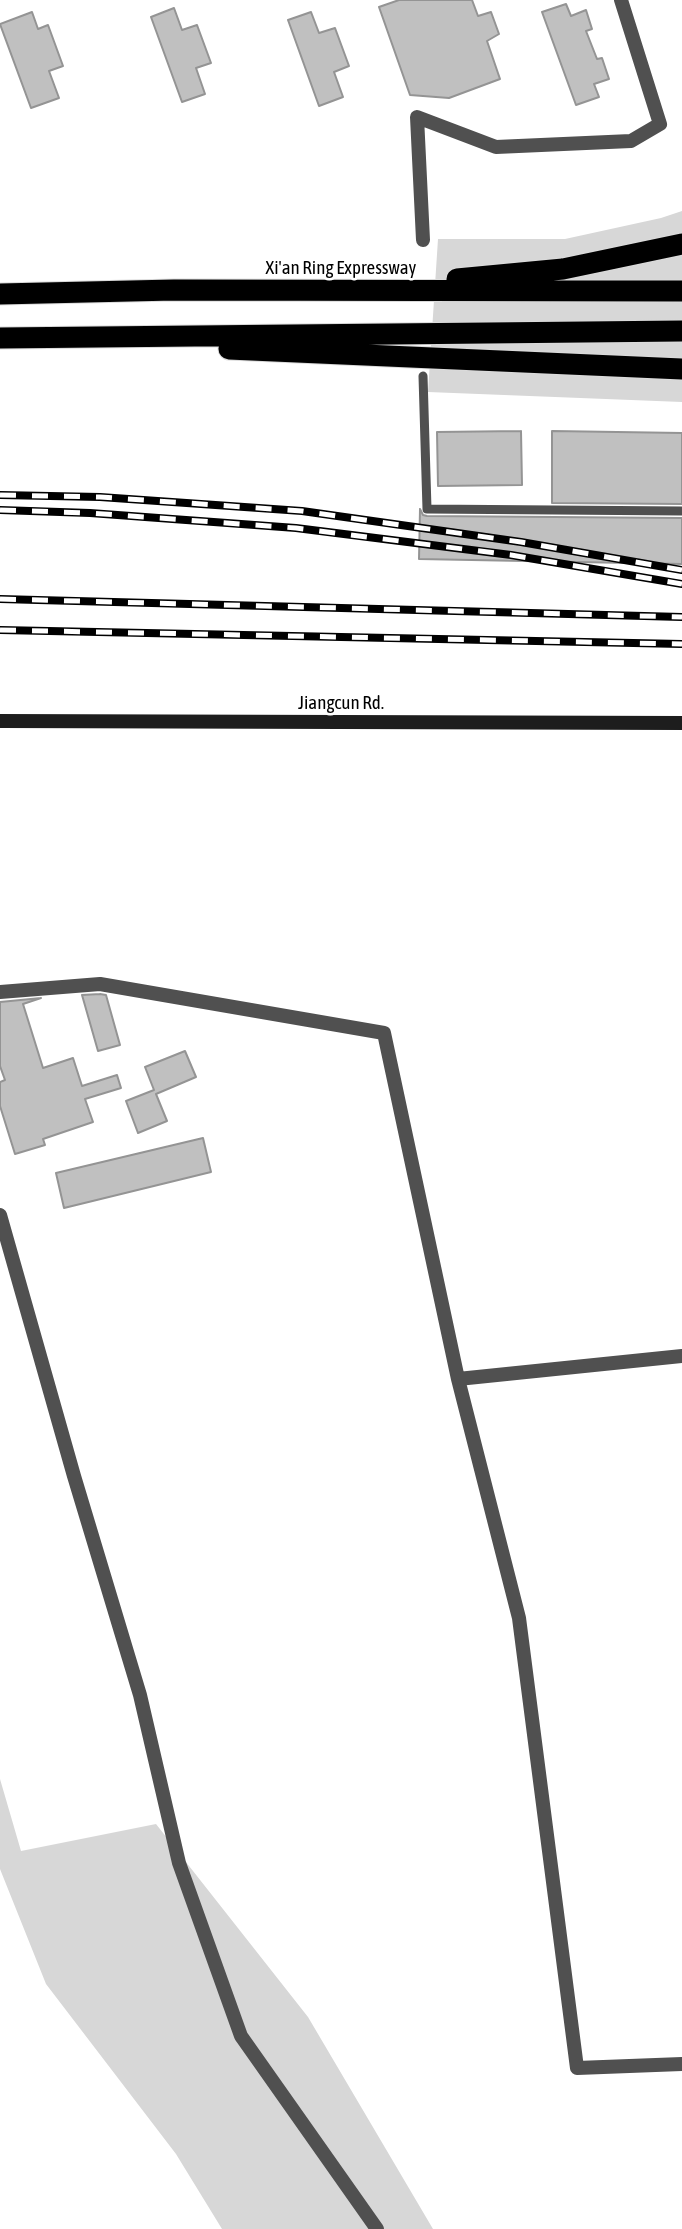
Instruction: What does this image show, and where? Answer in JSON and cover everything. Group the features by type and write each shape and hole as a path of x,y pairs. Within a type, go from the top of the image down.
{"highway":[{"path":"305,290 563,269 682,244"},
{"name":"Xi'an Ring Expressway","path":"0,294 305,290 682,291"},
{"path":"0,338 682,331"},
{"path":"38,338 333,355 682,369"}],"street":[{"path":"423,240 417,117 496,147 631,141 660,124 621,0"},
{"name":"Jiangcun Rd.","path":"0,721 682,723"},
{"path":"0,992 100,985 384,1033 458,1379 519,1618 577,2068 682,2064"},
{"path":"0,1215 139,1695 178,1863 242,2036 377,2229"},
{"path":"458,1379 682,1356"}],"lane":[{"path":"423,376 427,509 682,511"}],"shaded area":[{"path":"682,211 682,402 428,392 438,239 565,239"},
{"path":"0,1779 21,1851 156,1824 308,2017 433,2229 222,2229 176,2154 46,1984 0,1869"}],"building":[{"path":"399,0 472,0 478,16 491,12 499,34 487,41 500,79 449,98 410,95 379,7"},
{"path":"566,4 571,16 586,10 592,29 586,31 597,59 602,58 609,79 594,84 599,97 576,105 542,12"},
{"path":"174,8 182,30 197,25 211,63 196,68 205,94 182,102 151,17"},
{"path":"32,12 38,29 48,25 63,66 49,71 59,98 31,108 0,24"},
{"path":"311,12 319,33 335,28 349,66 334,72 343,97 319,106 288,20"},
{"path":"521,431 522,485 438,486 437,432"},
{"path":"552,431 682,433 682,504 552,503"},
{"path":"420,509 423,515 427,516 682,518 682,564 419,559"},
{"path":"82,995 106,995 120,1045 98,1051"},
{"path":"41,998 23,1004 43,1068 73,1058 82,1086 117,1075 121,1088 85,1099 93,1122 43,1139 45,1145 15,1154 0,1106 0,1082 5,1080 0,1066 0,1002"},
{"path":"185,1051 196,1077 156,1094 167,1121 138,1133 126,1101 154,1090 145,1067"},
{"path":"203,1138 211,1172 64,1208 56,1173"}],"railway":[{"path":"0,495 100,497 302,511 521,542 682,570"},
{"path":"0,510 90,513 296,528 511,555 682,584"},
{"path":"0,599 682,617"},
{"path":"0,630 682,644"}]}
